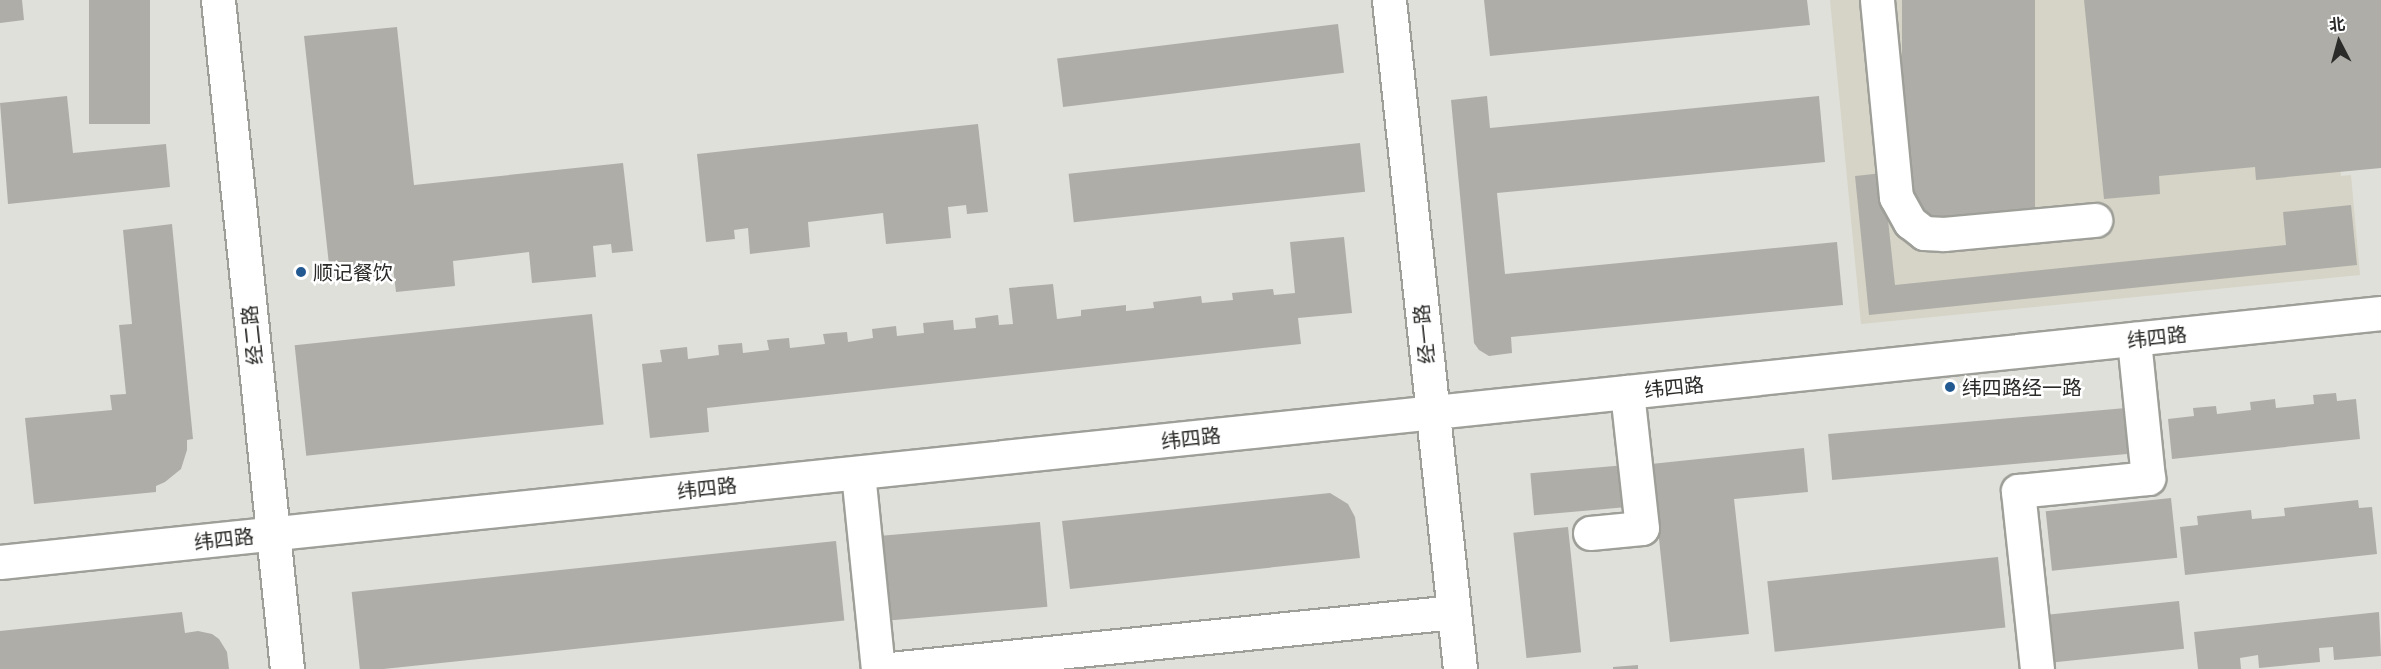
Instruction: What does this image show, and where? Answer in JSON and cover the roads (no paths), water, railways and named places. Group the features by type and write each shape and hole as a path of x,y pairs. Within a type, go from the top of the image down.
{"street":[{"name":"经二路","path":"218,0 287,669"},
{"name":"经一路","path":"1389,0 1460,669"},
{"path":"1877,0 1896,197 1910,222 1924,233 1944,234 2095,220"},
{"name":"纬四路","path":"0,562 2381,313"},
{"path":"2037,669 2018,491 2148,478 2134,339"},
{"path":"1590,533 1642,528 1627,392"},
{"path":"858,473 878,669"},
{"path":"890,669 1454,612"}],"place":[{"name":"顺记餐饮","path":"301,272"},
{"name":"纬四路经一路","path":"1950,387"}]}
